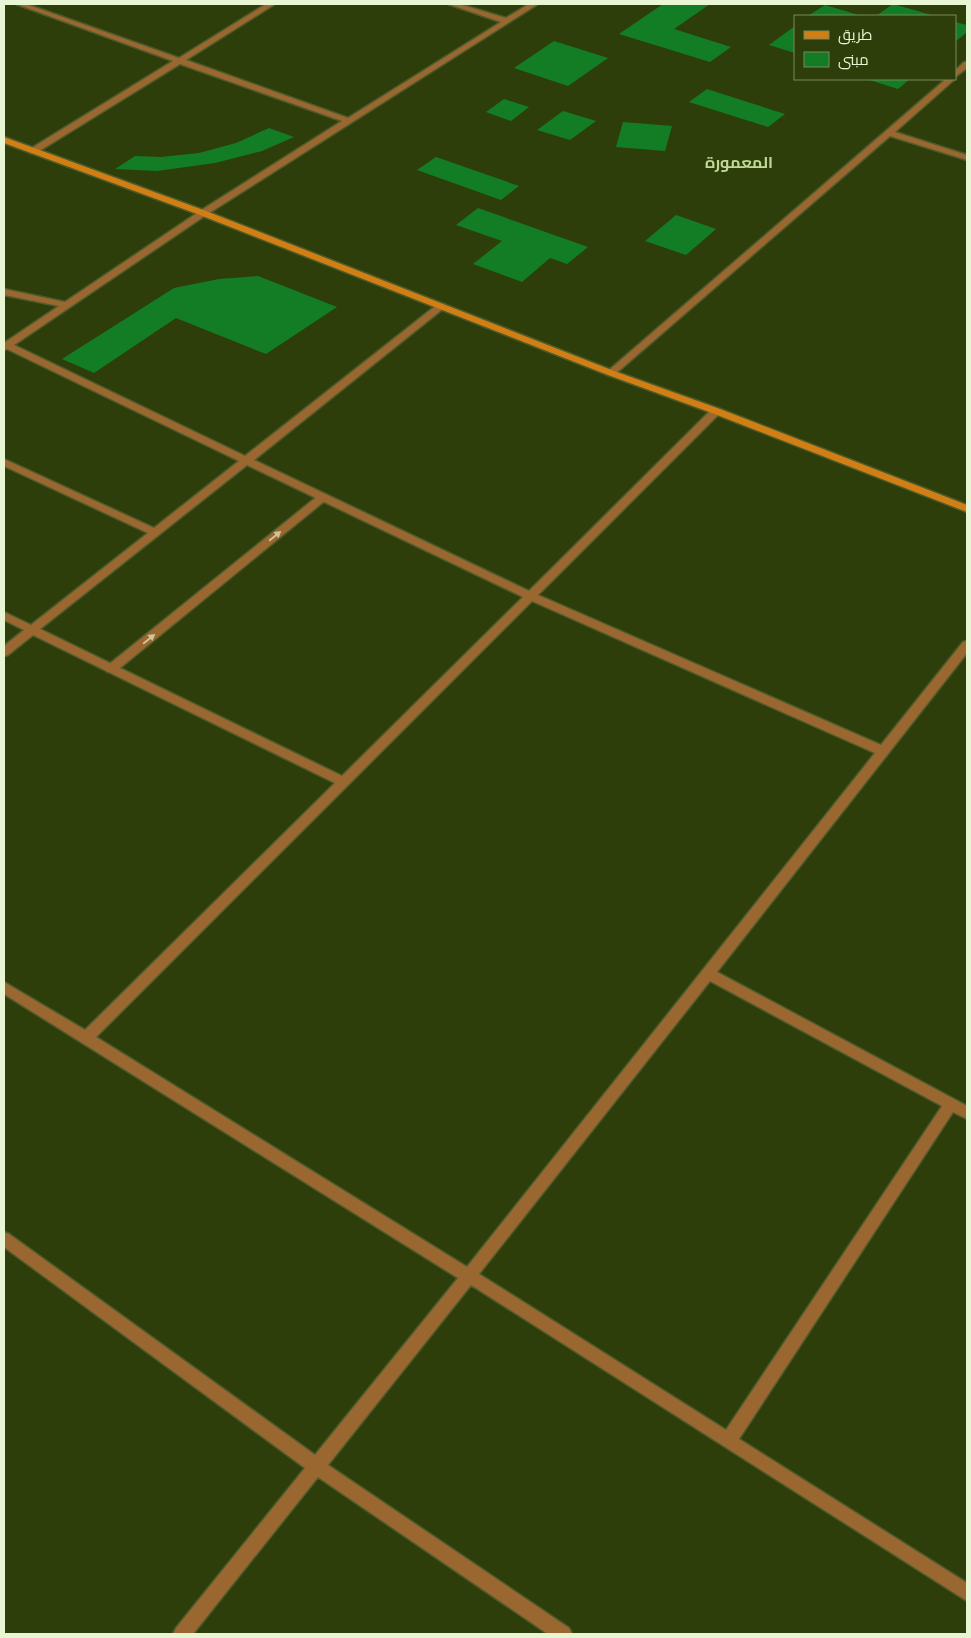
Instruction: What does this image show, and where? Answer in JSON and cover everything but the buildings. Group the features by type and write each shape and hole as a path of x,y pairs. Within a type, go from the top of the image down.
{"street":[{"path":"20,4 183,60 349,121"},
{"path":"33,151 271,4"},
{"path":"452,4 507,20"},
{"path":"5,346 202,213 534,4"},
{"path":"956,74 967,64"},
{"path":"611,373 890,134 950,80"},
{"path":"890,134 967,158"},
{"path":"4,140 202,213 611,373 716,411 967,509"},
{"path":"4,292 67,305"},
{"path":"4,652 441,306"},
{"path":"5,346 530,596 883,751"},
{"path":"85,1039 716,411"},
{"path":"4,462 155,532"},
{"path":"111,670 323,496"},
{"path":"4,616 31,631 343,782"},
{"path":"182,1634 469,1276 967,645"},
{"path":"707,973 967,1112"},
{"path":"4,987 469,1276 967,1592"},
{"path":"728,1441 951,1104"},
{"path":"4,1239 316,1466 563,1634"}],"district":[{"name":"المعمورة","path":"739,162"}]}
